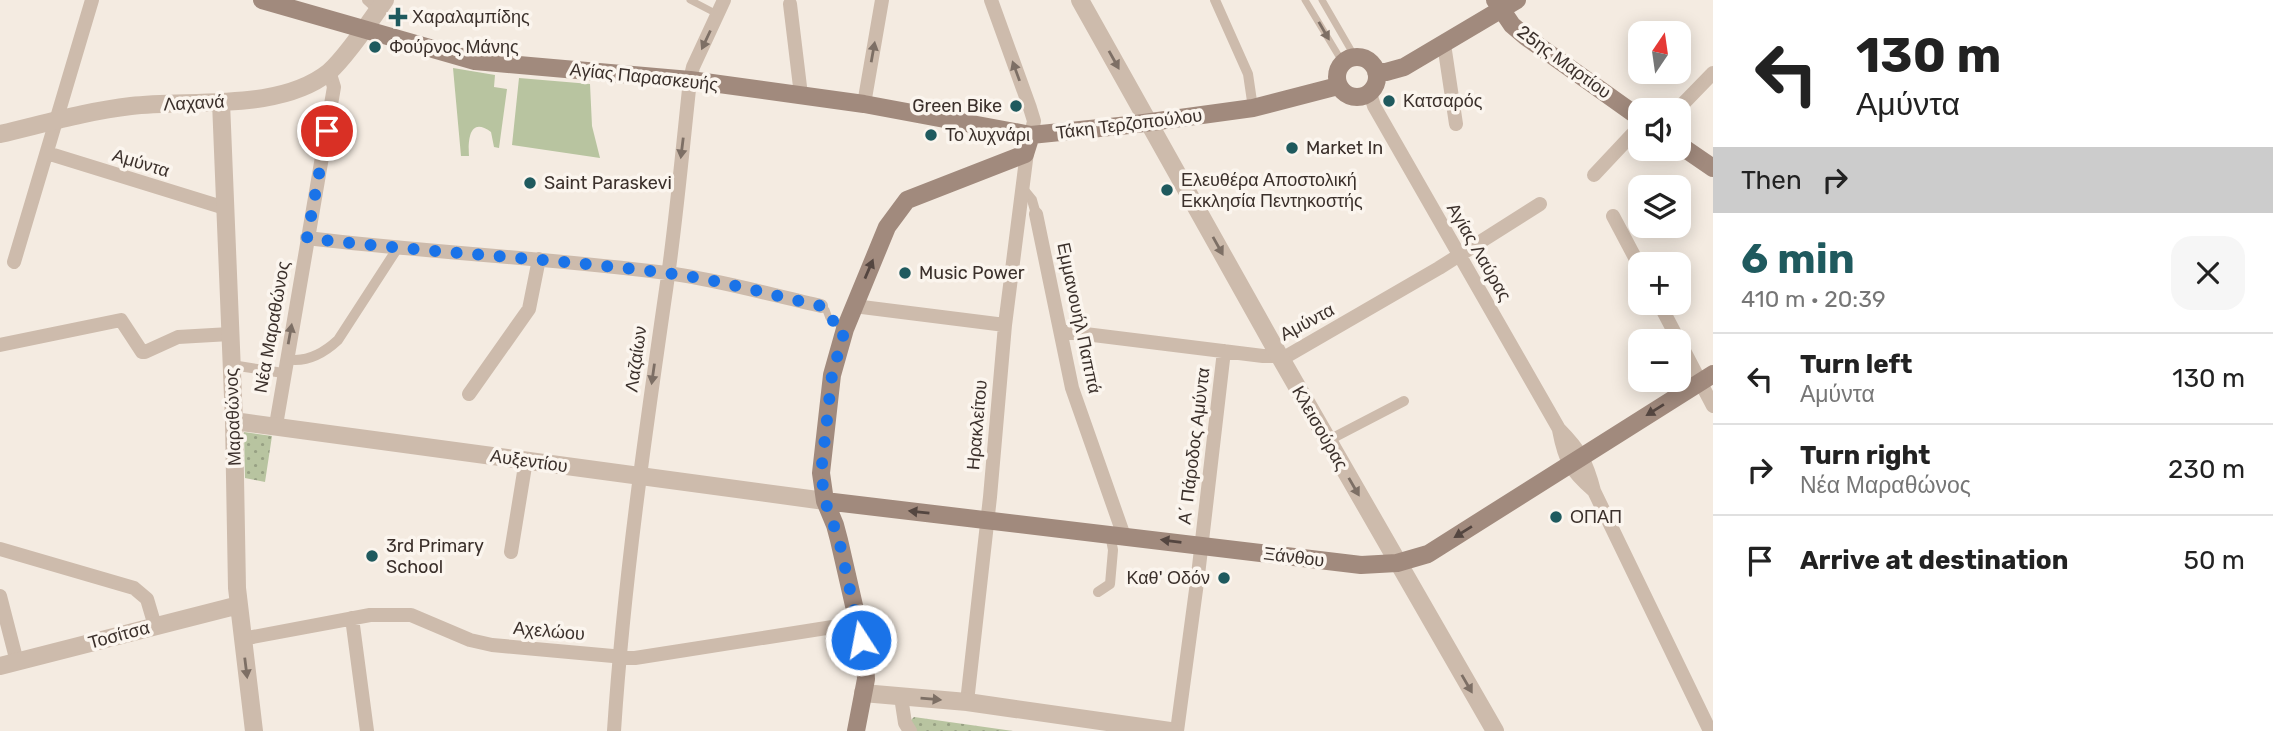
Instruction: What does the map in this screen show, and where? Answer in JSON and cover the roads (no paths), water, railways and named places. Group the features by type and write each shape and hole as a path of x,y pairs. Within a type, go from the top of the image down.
{"main road":[{"name":"Αγίας Παρασκευής","path":"262,0 475,61 690,80 864,104 1029,144"},
{"path":"1376,72 1404,67 1444,44 1498,6 1517,0"},
{"name":"25ης Μαρτίου","path":"1498,6 1526,37 1628,109"},
{"path":"1349,60 1368,60 1376,72 1376,83 1370,93 1352,97 1338,86 1337,74 1349,60"},
{"name":"Τάκη Τερζοπούλου","path":"856,731 866,672 858,623 835,525 825,501 821,473 826,420 832,375 845,329 887,227 907,200 1029,144 1149,122 1253,108 1338,86"},
{"path":"1691,153 1713,168"},
{"name":"Ξάνθου","path":"825,501 1361,565 1397,564 1428,554 1707,378"}],"street":[{"path":"14,262 92,0"},
{"name":"Λαζαίων","path":"614,731 619,657 639,475 668,273 690,80 693,67 724,0"},
{"path":"864,104 882,0"},
{"name":"Κλεισούρας","path":"1080,0 1397,564 1494,731"},
{"path":"1214,0 1248,74 1253,108"},
{"name":"Ηρακλείτου","path":"967,702 1005,325 1034,121 1016,71 997,2"},
{"name":"Λαχανά","path":"5,130 131,106 221,102 280,94 329,71 364,29 377,4"},
{"path":"790,4 801,95"},
{"path":"1444,44 1456,124"},
{"name":"Νέα Μαραθώνος","path":"276,425 334,87 329,71"},
{"path":"1689,98 1713,73"},
{"name":"Αγίας Λαύρας","path":"1370,93 1372,102 1559,429 1576,446 1576,460 1588,468 1594,491 1710,731"},
{"name":"Μαραθώνος","path":"221,102 239,605 254,731"},
{"path":"1594,175 1628,139"},
{"name":"Αμύντα","path":"47,153 225,208"},
{"name":"Εμμανουήλ Παππά","path":"1023,189 1032,200 1036,214 1072,388 1117,535"},
{"name":"Αμύντα","path":"1061,331 1287,356 1540,204"},
{"path":"1613,216 1632,252"},
{"path":"307,238 397,249 668,273 821,306"},
{"path":"232,365 284,366 326,351 338,340 397,249"},
{"path":"469,394 528,309 539,260"},
{"path":"854,306 1005,325"},
{"path":"1667,315 1707,378 1713,406"},
{"path":"0,345 121,320 142,352 178,337 230,334"},
{"name":"Α΄ Πάροδος Αμύντα","path":"1202,545 1224,351"},
{"path":"1327,440 1404,401"},
{"name":"Αυξεντίου","path":"234,421 825,501"},
{"path":"511,552 526,460"},
{"path":"1098,592 1110,584 1117,535"},
{"path":"1177,731 1202,545"},
{"path":"0,550 134,588 147,599 155,626"},
{"path":"0,596 8,664"},
{"name":"Τοσίτσα","path":"8,664 239,605"},
{"name":"Αχελώου","path":"242,639 370,615 411,615 470,640 492,645 635,658 858,623"},
{"path":"352,618 367,731"},
{"path":"863,693 967,702 1134,729 1170,731"},
{"path":"901,696 905,723 910,731"}],"lane":[{"path":"690,0 717,14"},
{"path":"1305,0 1349,60"},
{"path":"1322,0 1349,60"},
{"path":"821,306 829,318 845,329"}],"place":[{"name":"Χαραλαμπίδης","path":"398,17"},
{"name":"Φούρνος Μάνης","path":"375,47"},
{"name":"Κατσαρός","path":"1389,101"},
{"name":"Green Bike","path":"1016,106"},
{"name":"Το λυχνάρι","path":"931,135"},
{"name":"Market In","path":"1292,148"},
{"name":"Saint Paraskevi","path":"530,183"},
{"name":"Ελευθέρα Αποστολική Εκκλησία Πεντηκοστής","path":"1167,190"},
{"name":"Music Power","path":"905,273"},
{"name":"ΟΠΑΠ","path":"1556,517"},
{"name":"3rd Primary School","path":"372,556"},
{"name":"Καθ' Οδόν","path":"1224,578"}]}
